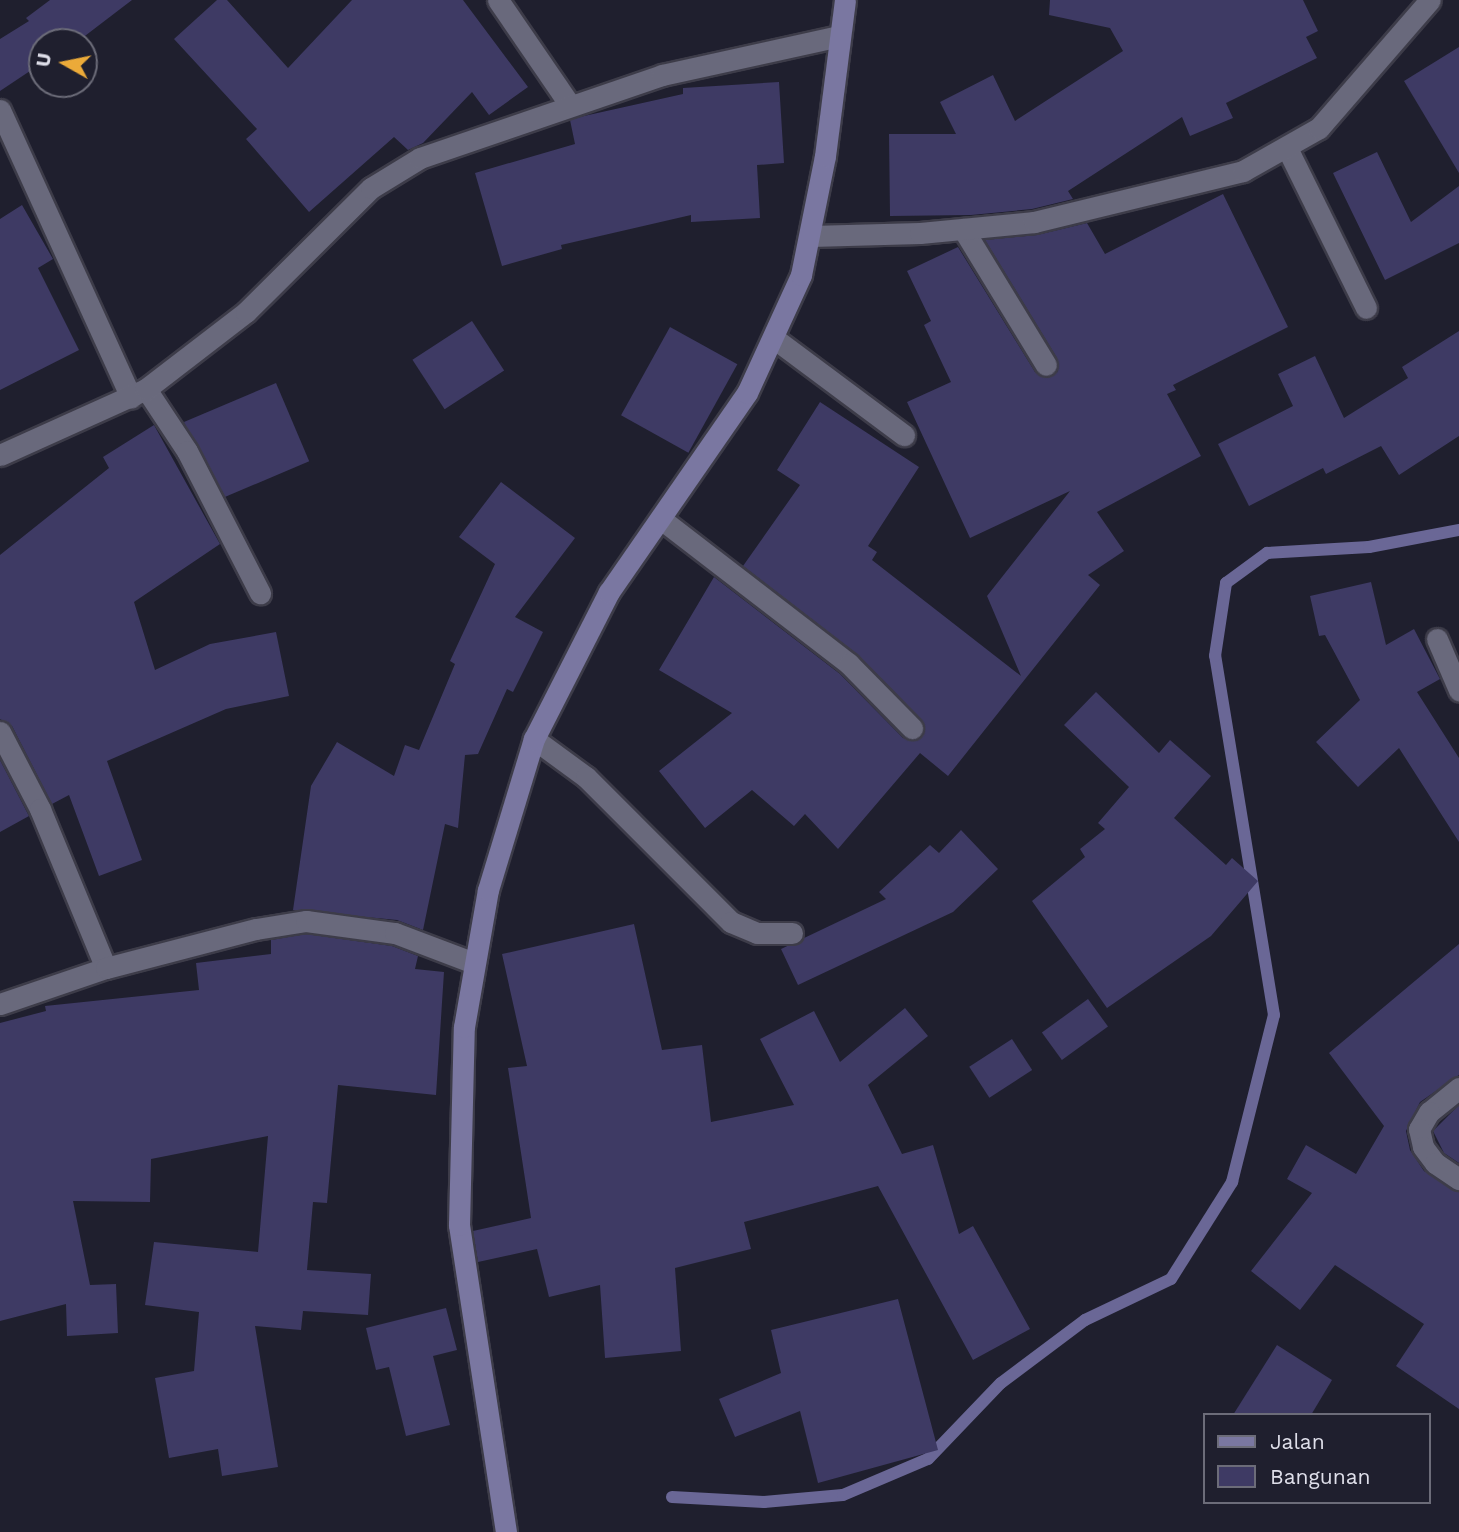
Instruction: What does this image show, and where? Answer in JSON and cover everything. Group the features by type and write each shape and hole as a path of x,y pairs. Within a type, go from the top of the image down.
{"street":[{"path":"498,0 570,105"},
{"path":"506,1532 459,1225 464,1027 488,890 534,739 609,592 747,393 775,339 811,236 845,0"},
{"path":"811,236 963,229 1034,222 1244,171 1288,150 1319,128 1430,0"},
{"path":"0,455 139,394 246,312 371,188 420,158 662,75 839,36"},
{"path":"0,110 139,394 187,451 260,593"},
{"path":"1288,150 1366,307"},
{"path":"963,229 1046,365"},
{"path":"775,339 905,435"},
{"path":"661,519 849,664 912,728"},
{"path":"1437,639 1459,690"},
{"path":"0,732 40,809 106,968"},
{"path":"534,739 586,777 731,922 757,933 792,933"},
{"path":"0,1004 106,968 256,929 306,921 395,933 474,963"},
{"path":"1459,1088 1429,1112 1419,1129 1423,1147 1435,1163 1459,1180"}],"building":[{"path":"50,0 132,0 95,28 28,28 28,72 0,91 0,39 29,21 26,18"},
{"path":"217,0 227,0 288,68 352,0 463,0 528,87 489,115 472,92 423,143 408,150 394,137 309,212 246,139 257,129 174,39"},
{"path":"1050,0 1303,0 1318,31 1306,37 1317,58 1226,103 1233,118 1190,136 1182,117 1068,191 1073,199 1032,209 971,215 890,216 889,134 956,134 940,102 993,75 1015,121 1123,51 1110,28 1049,15"},
{"path":"1459,47 1459,173 1404,81"},
{"path":"779,82 784,163 757,165 760,218 691,222 691,215 561,245 562,249 502,266 475,173 575,144 570,120 683,94 683,88"},
{"path":"1377,152 1411,222 1459,186 1459,243 1385,280 1333,173"},
{"path":"1223,194 1288,327 1173,385 1176,390 1167,394 1201,456 1097,512 1124,551 1088,575 1100,585 948,776 920,753 838,849 805,814 794,826 752,790 705,828 659,771 732,713 659,670 714,577 840,674 903,738 916,740 925,731 921,719 858,655 743,566 800,485 777,470 820,402 919,467 868,546 877,552 872,560 1021,676 987,596 1070,491 970,538 907,402 951,382 924,325 931,321 907,271 958,247 1035,372 1047,378 1058,371 1057,358 985,240 1037,235 1087,223 1105,254"},
{"path":"22,205 53,259 38,268 79,350 0,390 0,219"},
{"path":"472,321 504,370 445,409 412,360"},
{"path":"670,327 737,364 688,453 621,415"},
{"path":"1459,331 1459,436 1399,475 1381,446 1326,474 1323,468 1249,506 1218,444 1293,406 1278,374 1315,356 1344,418 1408,378 1402,367"},
{"path":"276,383 309,461 217,500 184,422"},
{"path":"154,425 220,544 134,602 155,670 210,644 276,632 289,696 226,709 107,761 142,860 99,876 69,795 52,804 12,726 0,719 0,555 109,468 103,457"},
{"path":"501,482 575,538 515,617 543,632 513,692 507,689 478,754 465,755 458,828 445,824 423,930 397,920 293,910 311,786 337,742 394,776 405,745 419,750 455,664 450,661 495,564 459,537"},
{"path":"1371,582 1386,645 1414,629 1440,679 1417,692 1459,758 1459,842 1399,748 1358,787 1316,742 1360,700 1325,635 1319,636 1310,596"},
{"path":"1096,692 1159,753 1170,740 1211,776 1174,818 1226,865 1232,858 1258,881 1211,936 1107,1008 1032,901 1085,857 1080,849 1105,829 1098,823 1129,787 1064,725"},
{"path":"0,760 29,816 0,832"},
{"path":"961,830 998,869 953,912 798,985 781,949 886,899 879,892 930,845 939,853"},
{"path":"634,924 662,1050 702,1045 711,1122 794,1105 760,1039 814,1011 840,1062 905,1008 928,1036 868,1085 902,1154 933,1145 959,1234 973,1226 1030,1329 973,1360 878,1186 744,1222 751,1249 675,1268 681,1351 605,1358 600,1285 549,1297 537,1249 478,1262 473,1231 531,1218 508,1068 527,1066 502,954"},
{"path":"306,934 392,946 418,956 415,969 444,972 436,1095 338,1085 327,1203 313,1202 307,1270 371,1274 368,1315 303,1311 301,1330 255,1326 278,1467 222,1476 218,1449 169,1458 155,1378 194,1371 199,1312 145,1305 154,1242 258,1252 268,1136 151,1159 150,1202 73,1201 90,1285 116,1284 118,1333 67,1336 66,1304 0,1321 0,1023 46,1011 45,1006 199,990 196,963 271,954 271,940"},
{"path":"1459,944 1459,1075 1420,1102 1406,1131 1410,1150 1424,1171 1459,1192 1459,1409 1396,1366 1424,1324 1335,1265 1300,1310 1251,1271 1312,1193 1287,1179 1306,1145 1356,1174 1384,1126 1329,1053"},
{"path":"1088,999 1108,1027 1062,1060 1042,1033"},
{"path":"1012,1039 1032,1070 989,1098 969,1067"},
{"path":"1459,1105 1459,1163 1444,1153 1433,1131"},
{"path":"898,1299 938,1450 818,1483 800,1411 735,1437 719,1399 781,1373 771,1330"},
{"path":"446,1308 457,1350 433,1356 450,1425 406,1436 389,1367 376,1370 366,1328"},
{"path":"1277,1345 1332,1380 1312,1413 1234,1413"}],"waterway":[{"path":"672,1497 764,1502 843,1495 928,1459 1001,1383 1085,1320 1171,1279 1232,1182 1274,1015 1215,656 1226,583 1267,553 1369,547 1459,530"}]}
